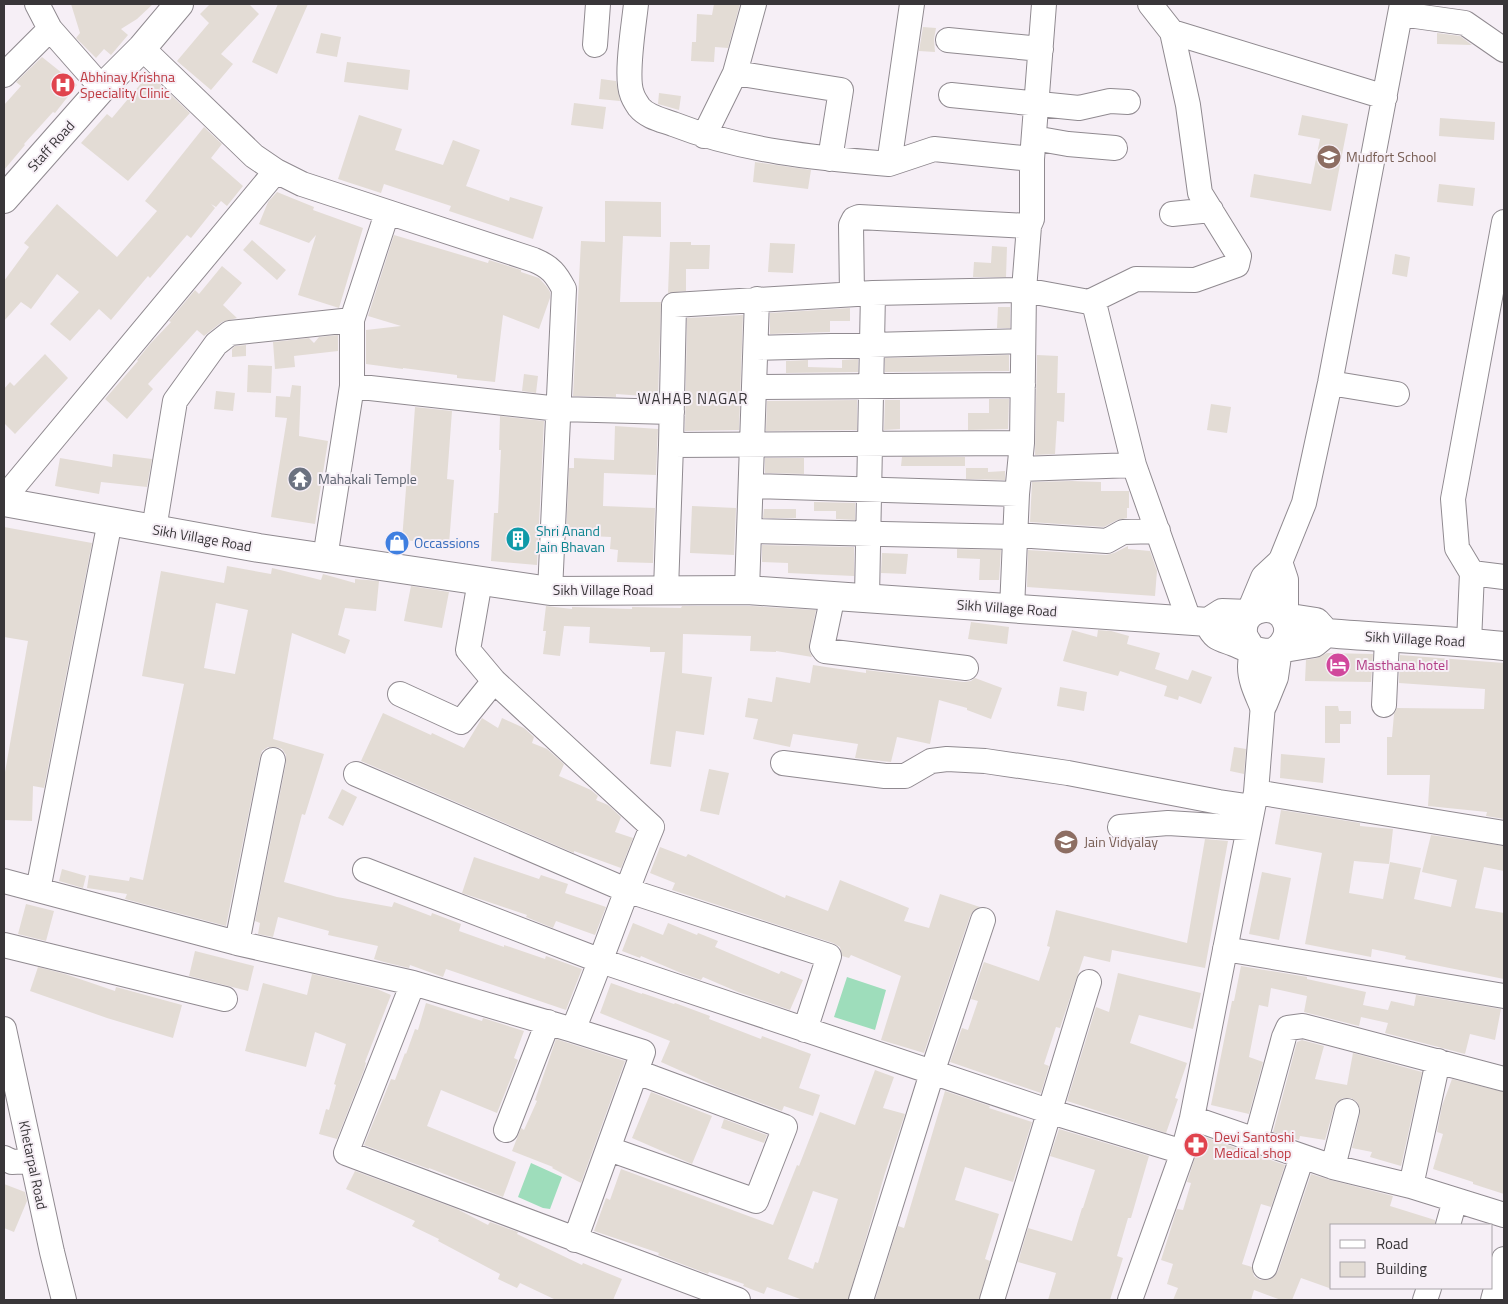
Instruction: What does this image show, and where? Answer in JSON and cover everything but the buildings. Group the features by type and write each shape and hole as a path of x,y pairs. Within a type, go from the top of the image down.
{"main road":[{"name":"Staff Road","path":"4,199 102,88 142,48 179,4"},
{"name":"Sikh Village Road","path":"4,500 154,530 259,548 550,591 747,590 1199,621"},
{"path":"1199,621 1217,635 1265,649 1283,644 1288,631 1284,617 1284,580 1279,565 1265,578 1250,614 1246,619 1242,632 1247,644 1265,649 1314,643 1326,634 1316,622 1284,617 1271,608 1264,608 1250,614 1222,613 1199,621"},
{"name":"Sikh Village Road","path":"1326,634 1469,642 1504,646"},
{"path":"1263,704 1252,676 1265,649"}],"street":[{"path":"37,4 50,29 102,88"},
{"path":"595,45 598,4"},
{"path":"636,4 629,78 631,94 640,108 650,115 704,136 749,147 830,159 889,164 934,149 1033,148 1068,144 1115,148"},
{"path":"704,136 735,73 754,4"},
{"path":"889,164 912,4"},
{"path":"1012,609 1017,494 1022,443 1024,290 1029,226 1032,219 1033,148 1044,4"},
{"path":"1089,302 1136,279 1195,280 1237,265 1239,256 1200,193 1188,105 1172,32 1150,4"},
{"path":"1279,565 1304,503 1330,383 1401,9 1465,23 1504,50"},
{"path":"4,75 50,29"},
{"path":"1475,30 1504,32"},
{"path":"1172,32 1384,97"},
{"path":"948,40 1041,49"},
{"path":"142,48 254,156 276,171 302,184 534,260 547,266 557,276 564,289 560,409 550,591"},
{"path":"735,73 841,90 830,159"},
{"path":"951,95 1079,108 1110,101 1128,102"},
{"path":"4,500 276,171"},
{"path":"1172,214 1211,210"},
{"path":"325,558 352,386 352,320 387,213"},
{"path":"867,597 872,345 851,225 854,219 860,216 1029,226"},
{"path":"1469,642 1472,572 1456,548 1454,499 1504,222"},
{"path":"666,590 674,306 757,299 862,294 1024,290 1089,302 1095,307 1134,465 1158,531 1199,621"},
{"path":"747,590 757,299"},
{"path":"154,530 175,401 216,344 230,333 352,320"},
{"path":"756,348 1023,341"},
{"path":"1330,383 1397,394"},
{"path":"755,387 1023,385"},
{"path":"352,386 560,409 672,412"},
{"path":"671,445 1022,443"},
{"path":"1020,469 1134,465"},
{"path":"751,486 1017,494"},
{"path":"38,890 110,521"},
{"path":"749,531 1016,536 1107,541 1123,532 1158,531"},
{"path":"1472,572 1504,577"},
{"path":"480,581 468,650 494,681 652,827 573,1030"},
{"path":"833,595 822,647 825,651 966,668"},
{"path":"1384,705 1387,638"},
{"path":"400,694 461,722 494,681"},
{"path":"1130,1300 1192,1118 1252,809 1263,704"},
{"path":"783,763 885,776 905,776 931,761 947,759 985,760 1068,773 1252,809 1504,832"},
{"path":"237,943 273,760"},
{"path":"356,774 626,890 829,956 805,1030"},
{"path":"1120,827 1168,823 1252,809"},
{"path":"365,870 601,961 932,1073 1182,1152"},
{"path":"4,881 237,943 413,983 643,1052 576,1240"},
{"path":"861,1300 932,1073 983,920"},
{"path":"4,945 225,999"},
{"path":"1224,949 1504,996"},
{"path":"992,1300 1048,1111 1089,982"},
{"path":"413,983 346,1153 733,1299"},
{"path":"506,1130 548,1022"},
{"path":"1256,1140 1288,1028 1303,1026 1504,1079"},
{"name":"Khetarpal Road","path":"4,1029 9,1077 32,1161 64,1300"},
{"path":"1411,1186 1438,1061"},
{"path":"609,1149 756,1201 785,1127 637,1072"},
{"path":"1333,1167 1346,1111"},
{"path":"1192,1118 1333,1167 1411,1186 1504,1215"},
{"path":"1265,1267 1302,1157"},
{"path":"4,1158 12,1162 32,1161"},
{"path":"1448,1224 1455,1200"},
{"path":"1493,1300 1504,1259"}],"green space":[{"path":"847,977 886,990 875,1030 834,1017"},
{"path":"531,1163 562,1177 550,1209 543,1208 518,1197"}],"place":[{"name":"Abhinay Krishna Speciality Clinic","path":"63,85"},
{"name":"Mudfort School","path":"1329,157"},
{"name":"Mahakali Temple","path":"300,479"},
{"name":"Shri Anand Jain Bhavan","path":"518,539"},
{"name":"Occassions","path":"397,543"},
{"name":"Masthana hotel","path":"1338,665"},
{"name":"Jain Vidyalay","path":"1066,842"},
{"name":"Devi Santoshi Medical shop","path":"1196,1145"}],"district":[{"name":"WAHAB NAGAR","path":"693,399"}]}
